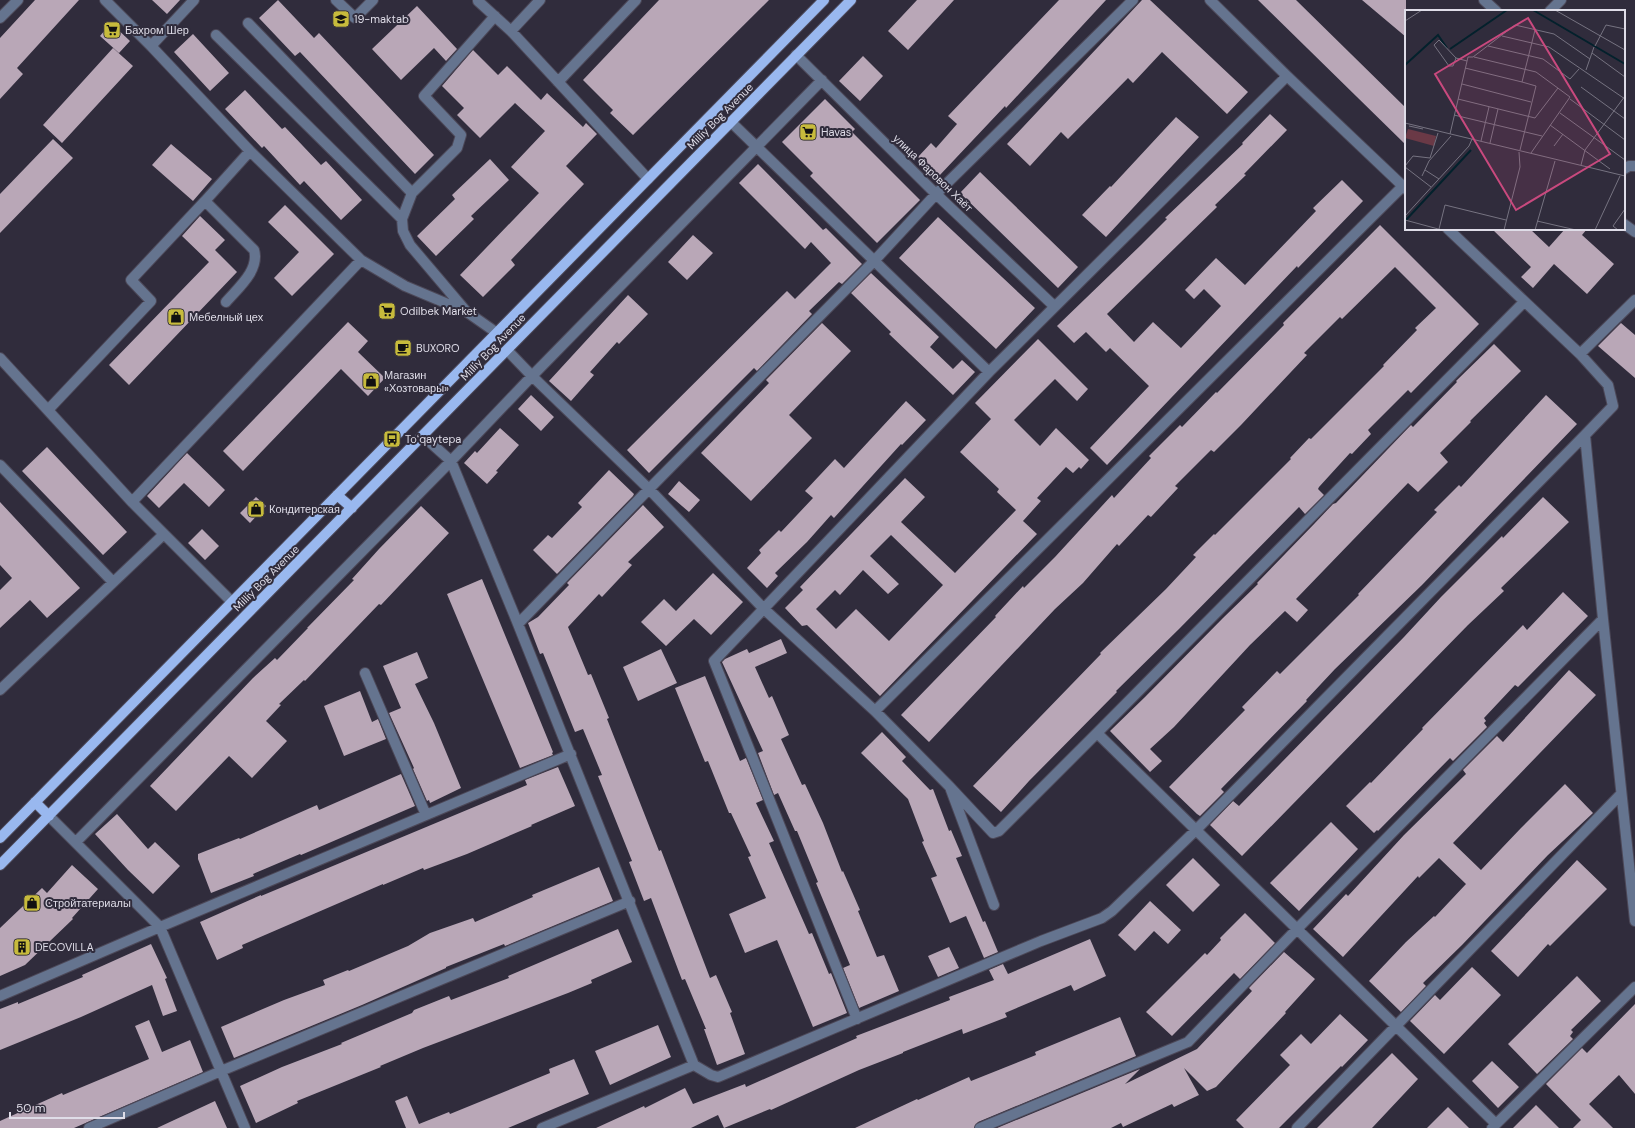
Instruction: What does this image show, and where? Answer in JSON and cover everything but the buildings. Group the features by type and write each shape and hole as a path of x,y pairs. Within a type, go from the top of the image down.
{"main road":[{"name":"Milliy Bog Avenue","path":"0,838 824,0"},
{"name":"Milliy Bog Avenue","path":"0,865 851,0"},
{"path":"337,495 352,508"},
{"path":"35,802 49,816"}],"street":[{"path":"0,18 18,0"},
{"path":"104,0 151,46 250,151 361,260 405,286 467,312 496,333"},
{"path":"151,46 194,0"},
{"path":"336,0 355,18 373,0"},
{"path":"511,31 540,0"},
{"path":"558,82 636,0"},
{"path":"518,624 875,260 936,194 1133,0"},
{"path":"875,711 1405,187 1287,76 1210,0"},
{"path":"1484,0 1495,10"},
{"path":"1551,10 1561,0"},
{"path":"478,1 511,31 648,179"},
{"path":"467,312 410,245 403,231 402,219 412,192 457,148 462,134 424,96 495,16"},
{"path":"248,23 412,192"},
{"path":"216,35 402,219"},
{"name":"улица Фаровон Хаёт","path":"796,56 936,194 1054,306"},
{"path":"857,1019 714,661 989,372 1287,76"},
{"path":"76,842 451,461 532,376 822,80"},
{"path":"731,122 989,372"},
{"path":"48,410 152,301 131,280 250,151"},
{"path":"1625,168 1629,166 1635,166"},
{"path":"205,201 254,250 256,258 254,268 226,302"},
{"path":"1625,225 1635,232"},
{"path":"423,436 451,461 630,901 694,1065 710,1074 718,1076 1041,941 1102,918 1112,911 1196,830 1613,406 1608,384 1580,354 1449,230"},
{"path":"132,502 361,260"},
{"path":"1580,354 1635,300"},
{"path":"507,350 649,489 764,609 875,711 993,833 995,833 999,831 1524,302"},
{"path":"2,363 48,410 132,502 232,602"},
{"path":"1585,435 1602,619 1635,920"},
{"path":"0,464 113,582"},
{"path":"0,690 164,534"},
{"path":"980,1128 1188,1042 1602,619"},
{"path":"366,673 426,815"},
{"path":"1097,732 1397,1027 1494,1126 1635,987"},
{"path":"0,996 570,754"},
{"path":"949,786 994,905"},
{"path":"1297,1128 1397,1027 1621,794"},
{"path":"49,816 160,927 244,1128"},
{"path":"89,1128 221,1071 630,901"},
{"path":"542,1128 694,1065"}],"place":[{"name":"19-maktab","path":"341,19"},
{"name":"Бахром Шер","path":"112,30"},
{"name":"Havas","path":"808,132"},
{"name":"Odilbek Market","path":"387,311"},
{"name":"Мебелный цех","path":"176,317"},
{"name":"BUXORO","path":"403,348"},
{"name":"Магазин «Хозтовары»","path":"371,381"},
{"name":"Toʻqaytepa","path":"392,439"},
{"name":"Кондитерская","path":"256,509"},
{"name":"Стройтатериалы","path":"32,903"},
{"name":"DECOVILLA","path":"22,947"}]}
